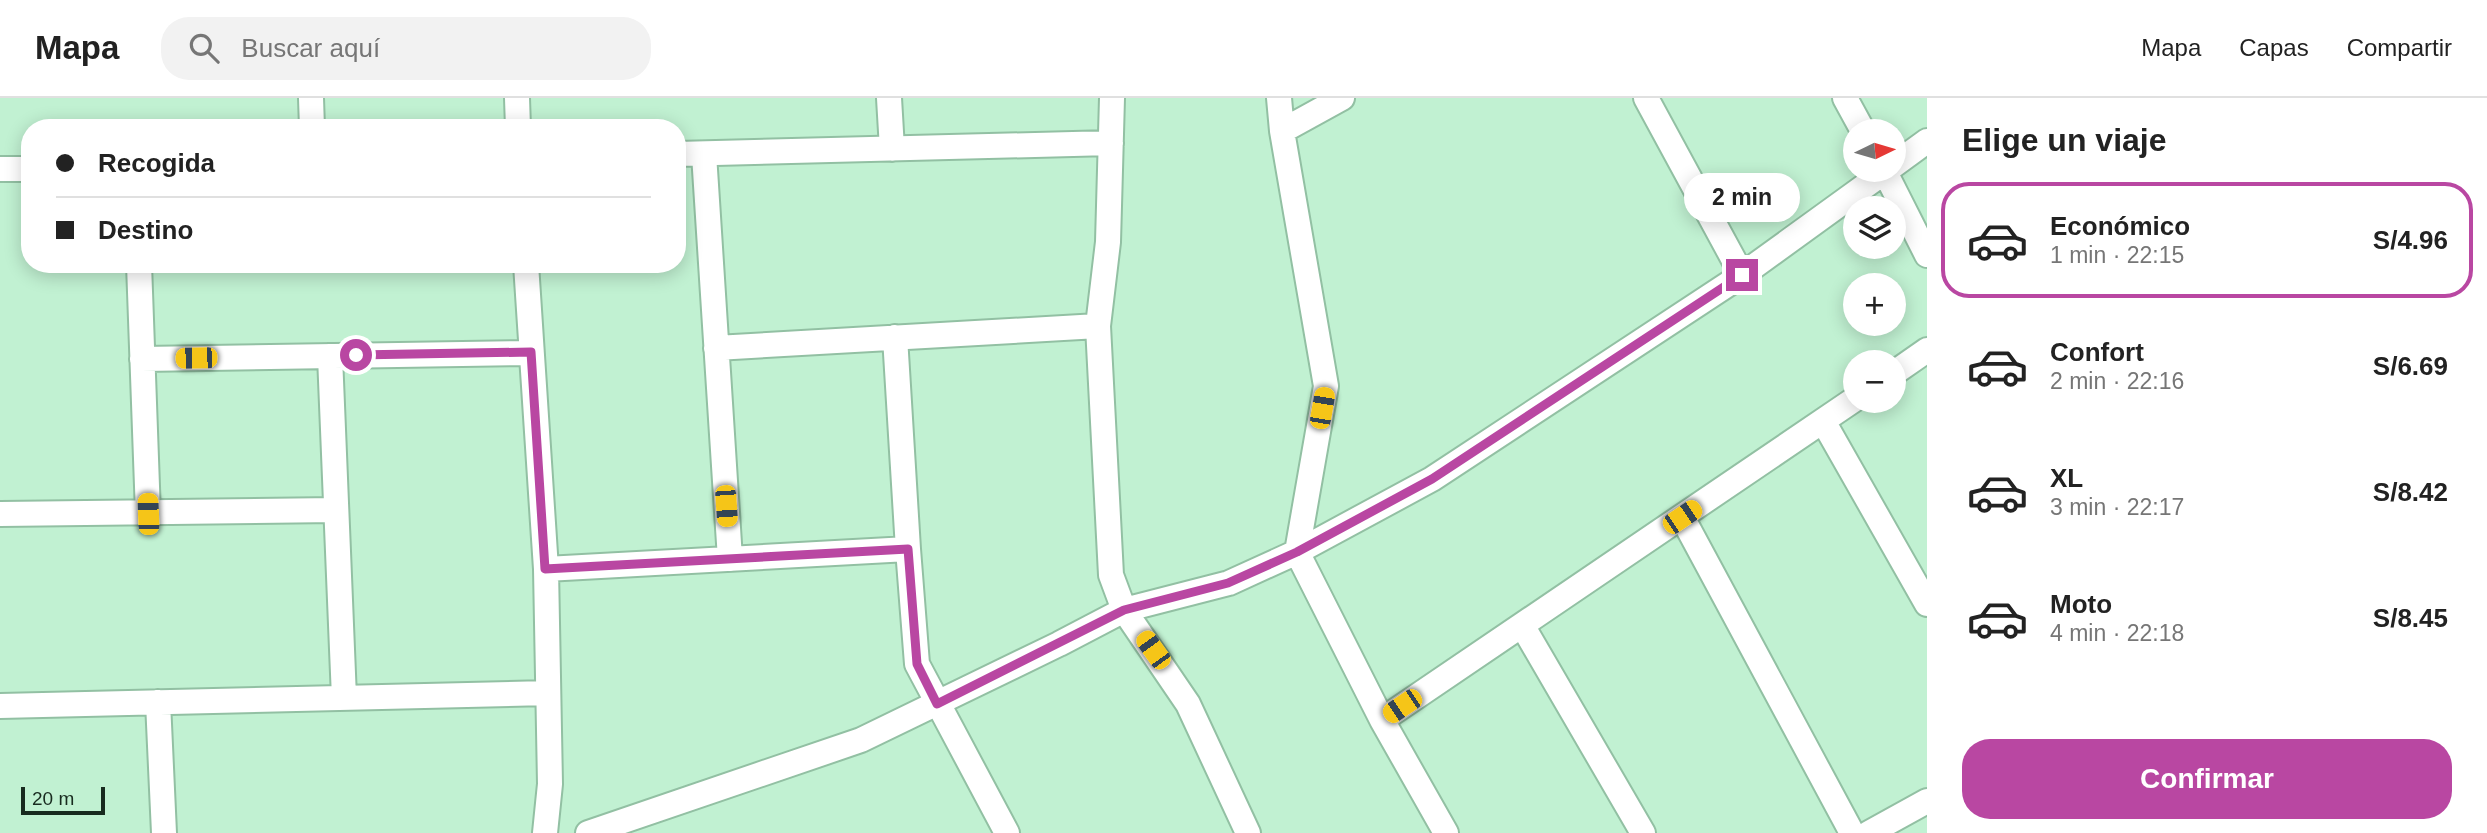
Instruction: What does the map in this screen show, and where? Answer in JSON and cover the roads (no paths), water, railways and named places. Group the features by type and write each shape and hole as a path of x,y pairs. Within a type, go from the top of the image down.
{"street":[{"path":"311,98 312,119"},
{"path":"517,98 518,119"},
{"path":"889,98 892,149"},
{"path":"1112,98 1108,242 1098,326 1111,575 1124,610 1188,704 1248,833"},
{"path":"1279,98 1282,131 1326,386 1297,552 1382,720 1446,833"},
{"path":"1282,131 1342,98"},
{"path":"1646,98 1742,275"},
{"path":"1845,98 1856,119"},
{"path":"1906,156 1927,141"},
{"path":"686,154 1111,143"},
{"path":"704,154 730,559"},
{"path":"0,169 21,169"},
{"path":"588,833 861,740 1124,610 1228,583 1297,552 1432,479 1742,275 1869,182"},
{"path":"1893,182 1927,255"},
{"path":"139,273 148,514"},
{"path":"527,273 545,569 550,784 545,833"},
{"path":"716,348 1098,326"},
{"path":"895,337 917,664 1007,833"},
{"path":"1906,365 1927,350"},
{"path":"142,359 531,352"},
{"path":"330,356 344,698"},
{"path":"1382,720 1843,407"},
{"path":"1823,421 1927,604"},
{"path":"0,514 336,510"},
{"path":"1682,517 1852,833"},
{"path":"545,569 908,549"},
{"path":"1522,625 1643,833"},
{"path":"0,706 548,693"},
{"path":"158,702 163,833"},
{"path":"1869,833 1927,801"}]}
